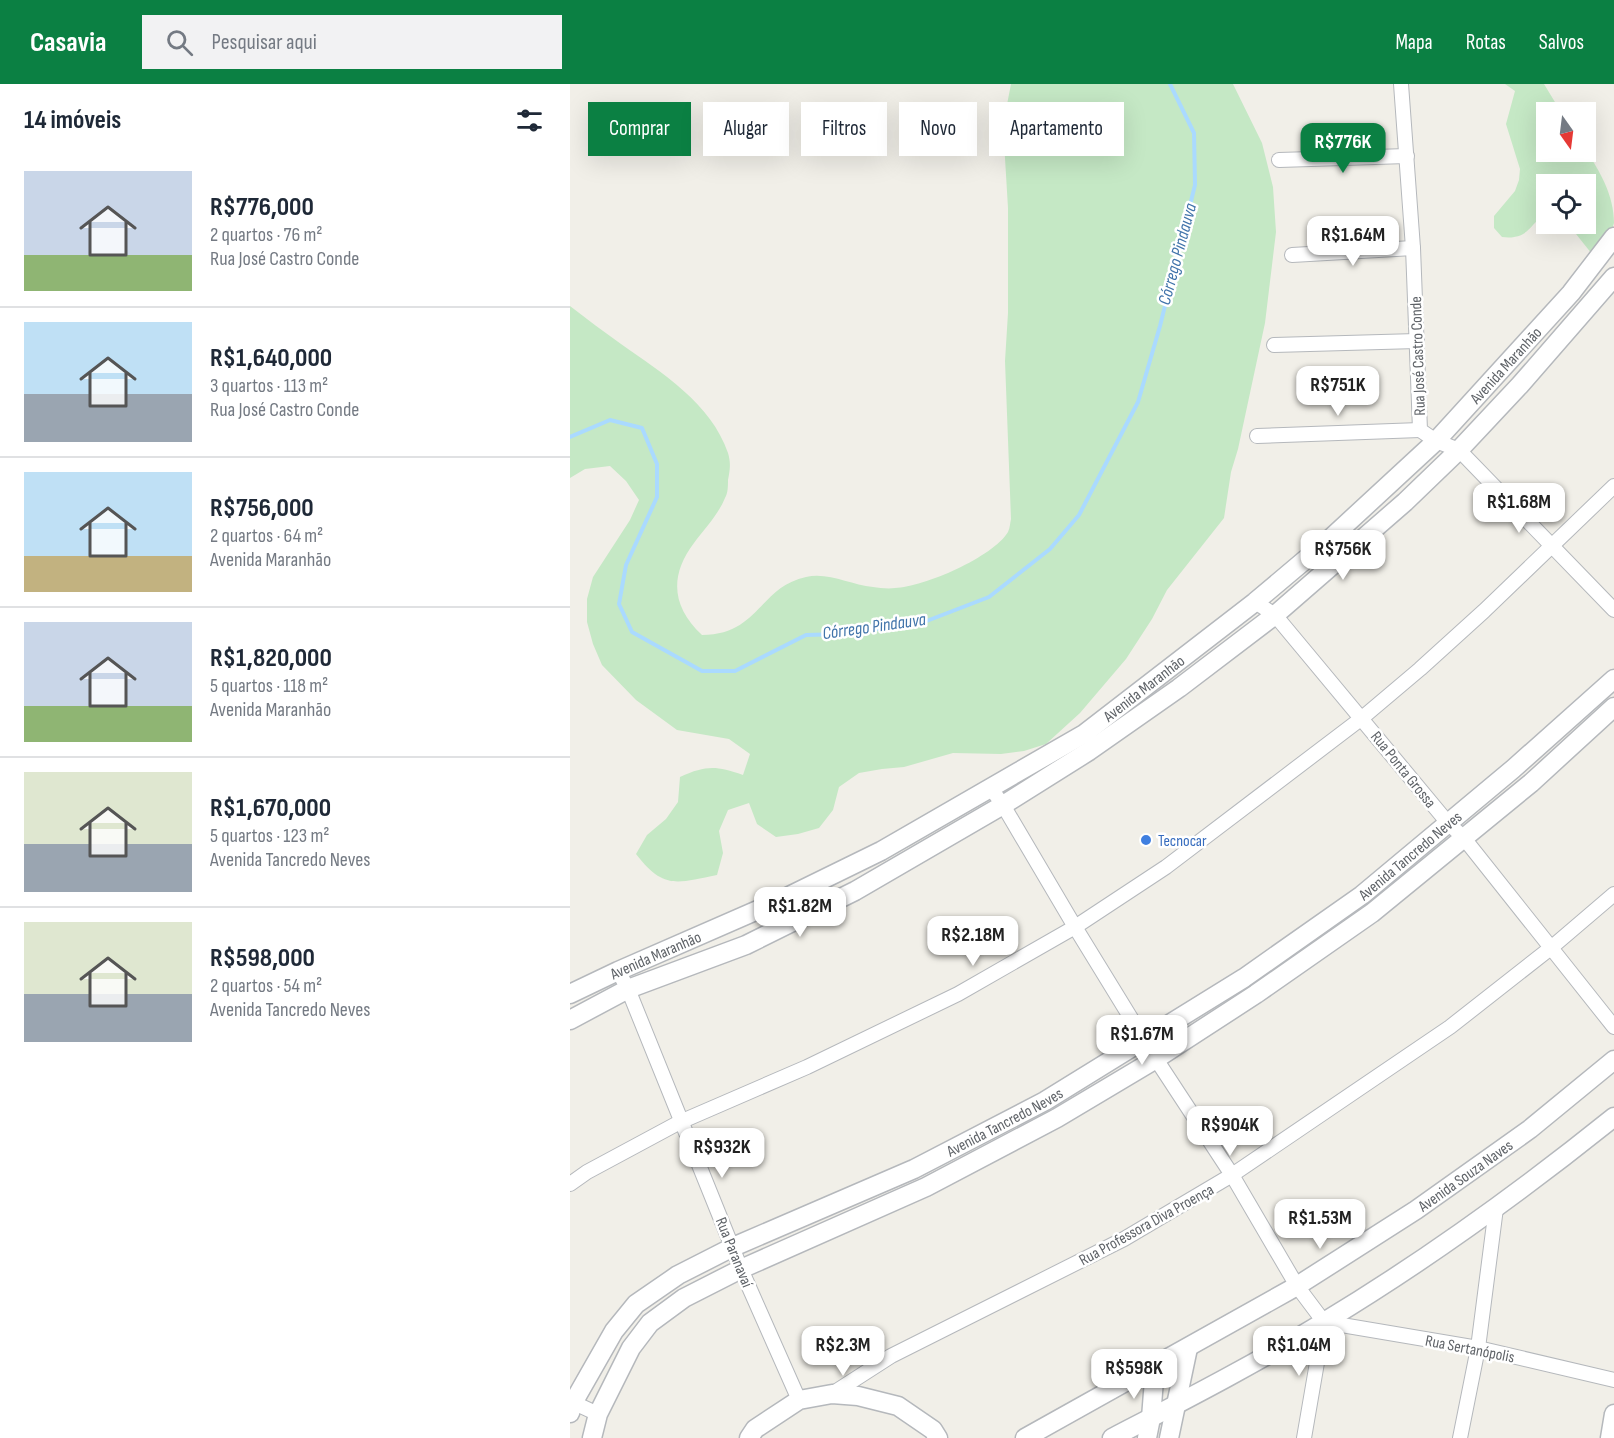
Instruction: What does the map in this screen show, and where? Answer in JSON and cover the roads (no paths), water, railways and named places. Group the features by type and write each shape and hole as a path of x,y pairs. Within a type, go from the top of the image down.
{"street":[{"name":"Rua José Castro Conde","path":"1401,84 1413,248 1420,430 1436,441 1459,450"},
{"path":"1279,160 1407,156"},
{"name":"Avenida Maranhão","path":"570,994 618,970 783,899 880,851 1084,734 1255,602 1331,537 1436,441 1571,293 1611,245"},
{"path":"1292,255 1413,248"},
{"name":"Avenida Maranhão","path":"570,1020 628,989 746,945 855,891 1003,805 1089,751 1179,688 1275,615 1405,502 1459,450 1520,385 1614,277"},
{"path":"1274,345 1418,341"},
{"path":"1257,436 1420,430"},
{"path":"1459,450 1614,610"},
{"path":"570,1184 587,1172 680,1122 807,1067 958,994 1075,927 1166,867 1362,718 1468,626 1614,486"},
{"name":"Rua Ponta Grossa","path":"1255,602 1275,615 1448,823 1463,837 1614,1027"},
{"name":"Avenida Tancredo Neves","path":"571,1406 614,1331 636,1304 678,1275 734,1247 924,1163 1045,1101 1244,978 1362,895 1513,769 1614,679"},
{"name":"Avenida Tancredo Neves","path":"592,1438 597,1414 631,1348 650,1323 684,1298 741,1269 926,1187 1057,1118 1156,1059 1256,994 1371,913 1531,783 1614,707"},
{"path":"990,787 1144,1040 1232,1175 1297,1286 1324,1322 1304,1438"},
{"name":"Rua Professora Diva Proença","path":"832,1394 891,1356 1124,1239 1232,1175 1450,1027 1552,947 1614,894"},
{"name":"Rua Paranavaí","path":"618,970 628,989 741,1269 799,1400"},
{"name":"Avenida Souza Naves","path":"1025,1438 1297,1286 1416,1210 1530,1130 1614,1060"},
{"path":"1112,1438 1176,1406 1324,1322 1496,1208 1614,1117"},
{"path":"1460,1438 1478,1348 1496,1208"},
{"name":"Rua Sertanópolis","path":"1324,1322 1478,1348 1614,1380"},
{"path":"1169,1438 1188,1348"},
{"path":"1147,1438 1155,1367"},
{"path":"749,1438 755,1429 799,1400 832,1394 858,1396 898,1406 933,1430 938,1438"},
{"path":"571,1406 597,1414"},
{"path":"1610,1438 1614,1414"}],"waterway":[{"name":"Córrego Pindauva","path":"570,437 610,420 642,428 657,464 657,497 626,565 619,604 632,632 702,671 735,671 806,635 843,634 924,622 989,597 1050,549 1079,515 1138,402 1160,326 1195,185 1194,133 1170,84"}],"place":[{"name":"Tecnocar","path":"1146,840"}]}
